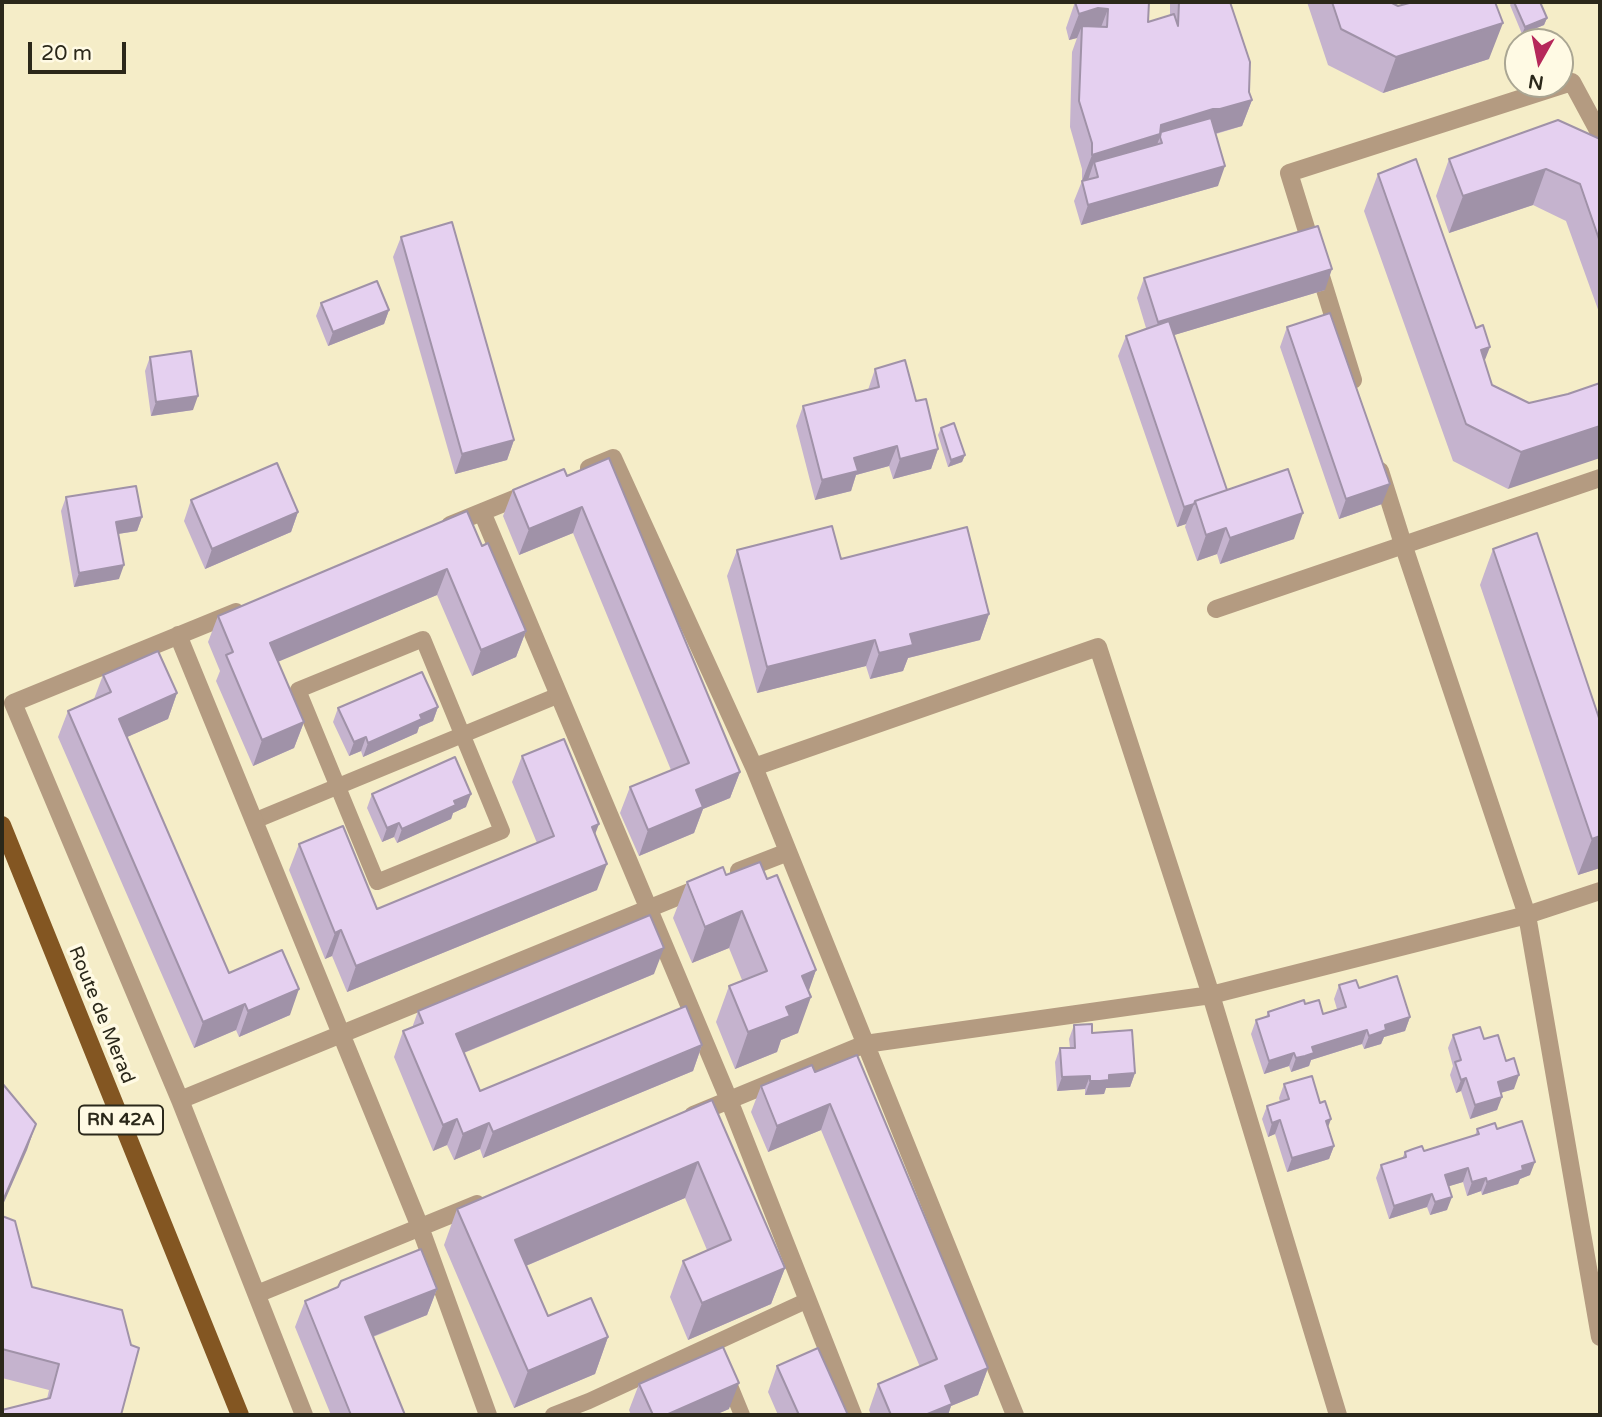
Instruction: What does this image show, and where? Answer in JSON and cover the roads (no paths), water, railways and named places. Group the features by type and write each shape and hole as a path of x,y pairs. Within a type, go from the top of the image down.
{"main road":[{"name":"Route de Merad","path":"2,825 240,1415"}],"street":[{"path":"1358,398 1289,173 1572,82 1600,134"},
{"path":"1374,451 1527,915 1600,1337"},
{"path":"577,473 613,458 754,766 1015,1415"},
{"path":"1216,609 1600,478"},
{"path":"432,532 542,487"},
{"path":"482,512 729,1100 853,1415"},
{"path":"254,604 13,703 180,1100 304,1415"},
{"path":"178,635 421,1227 488,1415"},
{"path":"754,766 1098,647 1211,995 1338,1415"},
{"path":"180,1100 788,852"},
{"path":"677,1121 865,1044 1211,995 1527,915 1600,891"},
{"path":"257,1294 498,1195"}],"lane":[{"path":"423,639 502,831 377,882 338,786 298,690 423,639"},
{"path":"254,821 559,695"},
{"path":"553,1415 592,1408 713,1344 808,1300"},
{"path":"713,1344 742,1415"}]}
